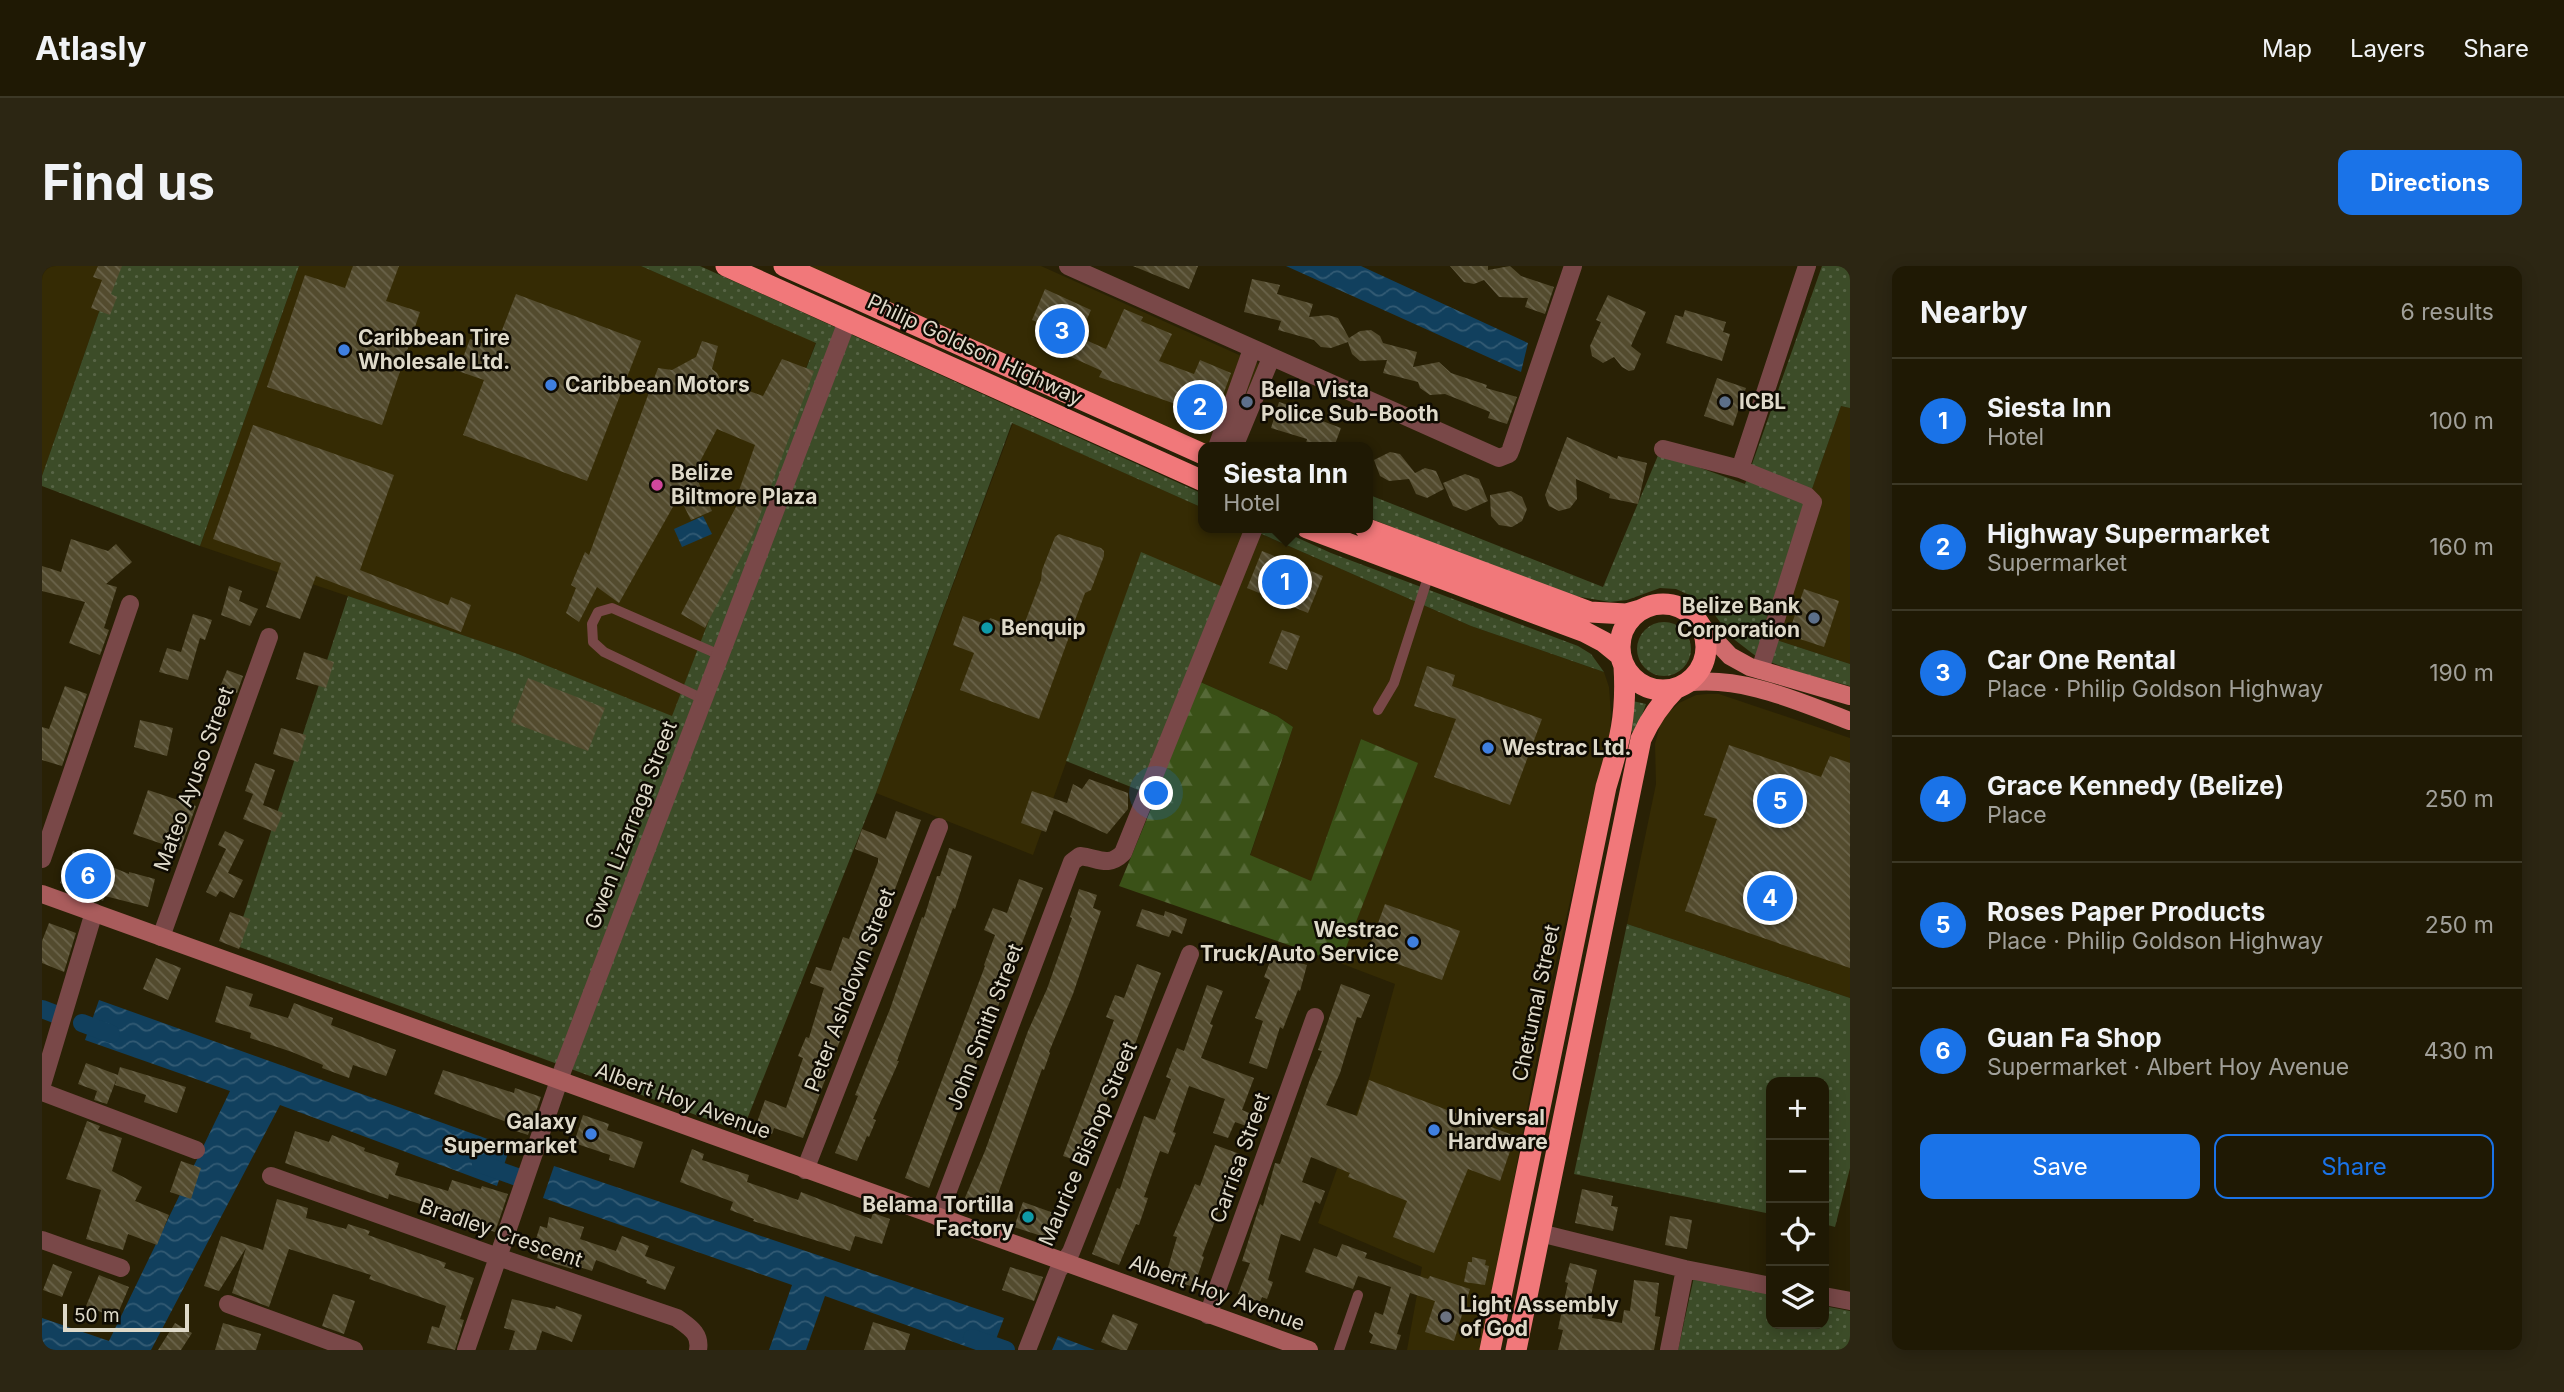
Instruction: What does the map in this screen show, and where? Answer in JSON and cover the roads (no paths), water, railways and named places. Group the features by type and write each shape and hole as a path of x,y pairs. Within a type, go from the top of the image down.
{"highway":[{"name":"Philip Goldson Highway","path":"726,266 1198,479"},
{"name":"Philip Goldson Highway","path":"784,266 1198,452"},
{"path":"1373,531 1590,612 1626,614 1656,604 1673,605 1688,612 1700,624 1706,640 1705,657 1698,672 1649,720 1641,739 1517,1350"},
{"path":"1320,533 1585,632 1605,642 1633,678 1646,687 1661,690 1681,686"},
{"path":"1622,661 1623,629 1640,610"},
{"name":"Chetumal Street","path":"1489,1350 1606,787 1622,734 1626,707 1622,661"},
{"path":"1555,1030 1581,1036"}],"main road":[{"path":"1700,624 1730,656 1760,670 1850,696"},
{"path":"1681,686 1708,680 1728,683 1794,700 1850,721"}],"street":[{"path":"1068,266 1493,456 1504,457 1511,449 1573,266"},
{"path":"1740,469 1807,266"},
{"name":"Gwen Lizarraga Street","path":"466,1350 560,1080 848,319"},
{"path":"1219,442 1252,349"},
{"path":"1236,442 1271,358"},
{"path":"1662,449 1740,469 1807,496 1813,502 1760,670"},
{"name":"John Smith Street","path":"938,1217 1072,862 1080,856 1105,864 1116,860 1123,853 1252,533"},
{"path":"42,859 130,604"},
{"name":"Mateo Ayuso Street","path":"162,937 269,637"},
{"name":"Peter Ashdown Street","path":"805,1170 939,827"},
{"name":"Albert Hoy Avenue","path":"42,894 1309,1350"},
{"path":"42,1085 94,912"},
{"name":"Maurice Bishop Street","path":"1027,1350 1058,1271 1071,1252 1190,954"},
{"name":"Carrisa Street","path":"1208,1315 1315,1017"},
{"path":"42,1091 196,1150"},
{"name":"Bradley Crescent","path":"271,1175 677,1318 696,1332 698,1350"},
{"path":"1540,1233 1685,1269 1766,1285"},
{"path":"42,1240 121,1268"},
{"path":"1669,1350 1685,1269"},
{"path":"1829,1297 1850,1301"},
{"path":"228,1304 354,1350"}],"lane":[{"path":"1378,710 1394,683 1429,574"},
{"path":"703,699 604,652 593,642 592,624 598,612 612,608 720,656"},
{"path":"1339,1350 1358,1296"}],"water":[{"path":"1286,266 1361,266 1528,343 1521,372"},
{"path":"703,516 712,534 682,547 674,529"},
{"path":"99,1000 510,1147 497,1186 280,1105 151,1350 42,1350 42,1318 109,1341 230,1091 85,1040"},
{"path":"554,1166 1004,1318 992,1350 976,1350 825,1296 806,1350 769,1350 792,1285 543,1198"},
{"path":"1058,1336 1095,1350 1052,1350"}],"waterway":[{"path":"42,1009 55,1014"},
{"path":"82,1023 111,1034"},
{"path":"481,1164 517,1177"},
{"path":"972,1338 1006,1350"}],"place":[{"name":"Car One Rental","path":"1062,331"},
{"name":"Caribbean Tire Wholesale Ltd.","path":"344,350"},
{"name":"Caribbean Motors","path":"551,385"},
{"name":"Bella Vista Police Sub-Booth","path":"1247,402"},
{"name":"ICBL","path":"1725,402"},
{"name":"Highway Supermarket","path":"1200,407"},
{"name":"Belize Biltmore Plaza","path":"657,485"},
{"name":"Siesta Inn","path":"1285,582"},
{"name":"Belize Bank Corporation","path":"1814,618"},
{"name":"Benquip","path":"987,628"},
{"name":"Westrac Ltd.","path":"1488,748"},
{"name":"Roses Paper Products","path":"1780,801"},
{"name":"Guan Fa Shop","path":"88,876"},
{"name":"Grace Kennedy (Belize)","path":"1770,898"},
{"name":"Westrac Truck/Auto Service","path":"1413,942"},
{"name":"Universal Hardware","path":"1434,1130"},
{"name":"Galaxy Supermarket","path":"591,1134"},
{"name":"Belama Tortilla Factory","path":"1028,1217"},
{"name":"Light Assembly of God","path":"1446,1317"}]}
